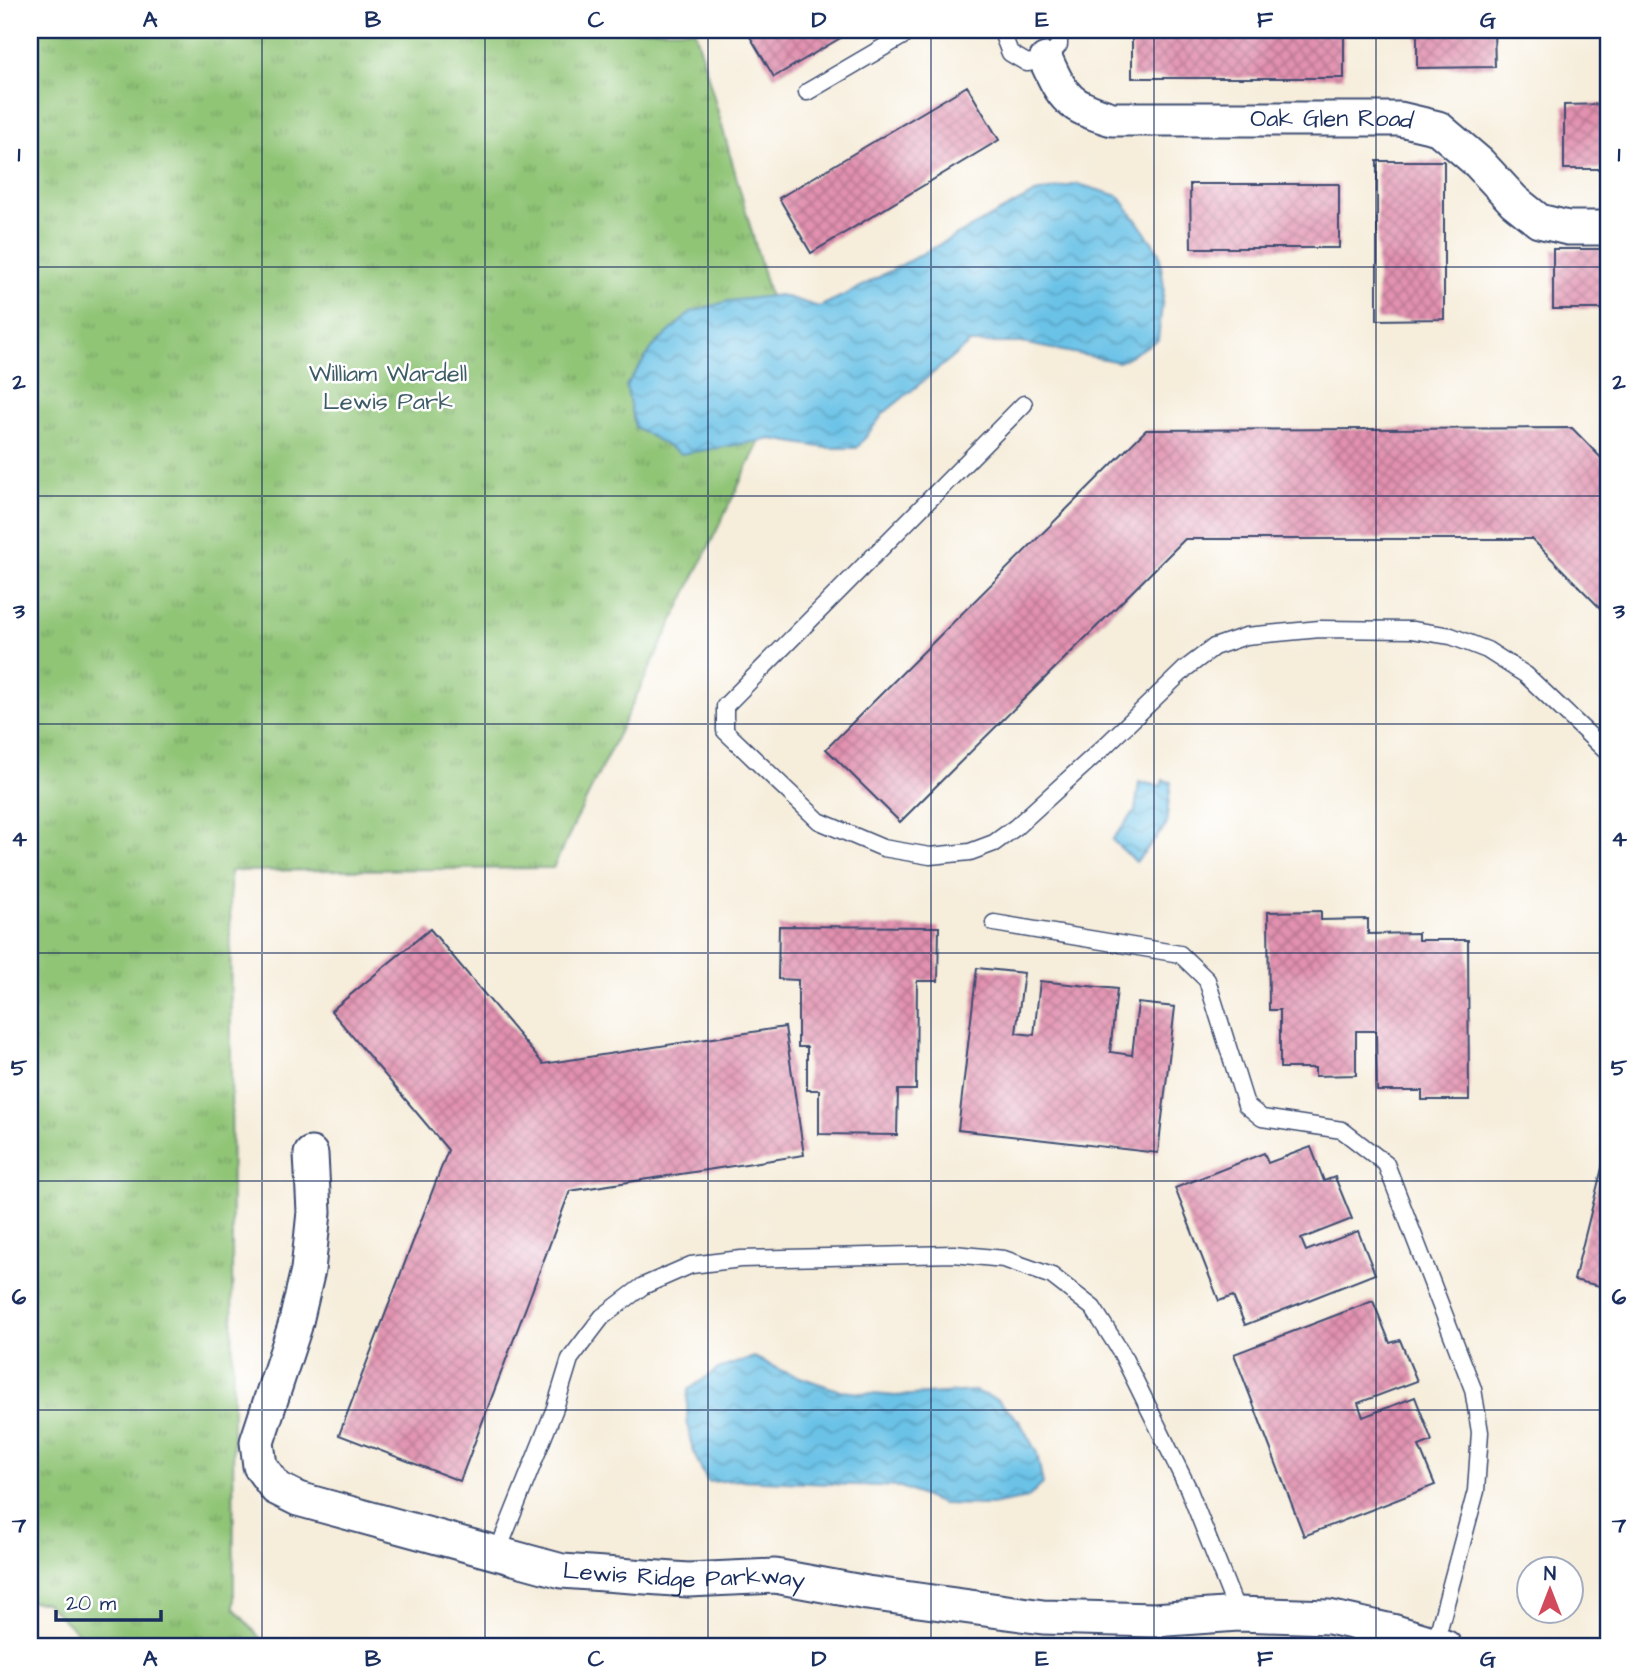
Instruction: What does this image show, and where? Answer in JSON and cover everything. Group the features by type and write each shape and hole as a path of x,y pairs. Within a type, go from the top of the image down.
{"street":[{"name":"Oak Glen Road","path":"1053,45 1060,91 1081,110 1112,118 1400,119 1438,128 1479,163 1514,201 1539,221 1568,228 1608,228"},
{"name":"Lewis Ridge Parkway","path":"311,1154 314,1212 308,1270 295,1325 257,1442 260,1466 276,1488 298,1499 562,1571 688,1580 775,1576 867,1593 1044,1617 1154,1620 1238,1614 1329,1617 1440,1646"}],"lane":[{"path":"807,92 913,30"},
{"path":"1005,30 1003,35 1010,53 1027,63 1053,45"},
{"path":"1024,404 725,706 725,731 819,821 883,848 930,856 970,852 994,843 1016,827 1185,669 1214,647 1246,636 1346,629 1412,630 1451,636 1487,650 1526,675 1608,753"},
{"path":"995,923 1180,954 1207,980 1246,1105 1262,1118 1342,1130 1386,1164 1473,1389 1480,1432 1476,1491 1440,1646"},
{"path":"497,1553 555,1408 570,1359 602,1317 643,1286 691,1265 741,1259 954,1254 1004,1259 1052,1276 1093,1308 1121,1352 1188,1488 1238,1614"}],"green space":[{"name":"William Wardell Lewis Park","path":"30,30 695,30 792,375 553,868 230,871 234,1608 268,1647 93,1647 45,1602 30,1602"}],"water":[{"path":"1078,184 1119,196 1159,252 1164,287 1158,340 1119,362 1022,343 970,343 884,413 857,448 826,448 772,439 681,454 635,427 626,386 653,347 691,312 729,301 780,295 819,307 1035,193"},
{"path":"1163,780 1171,782 1166,826 1136,862 1112,840 1135,811 1139,782 1161,786"},
{"path":"754,1357 782,1371 841,1391 895,1396 975,1391 998,1400 1020,1422 1037,1453 1043,1484 1027,1498 991,1505 942,1504 901,1487 740,1480 708,1482 696,1459 690,1438 688,1390 718,1369"}],"building":[{"path":"746,30 854,30 774,77"},
{"path":"1132,30 1344,30 1344,78 1132,78"},
{"path":"1417,30 1494,30 1495,67 1417,68"},
{"path":"967,86 999,140 811,253 779,198"},
{"path":"1608,104 1608,169 1564,169 1564,105"},
{"path":"1377,161 1444,161 1444,319 1377,320"},
{"path":"1190,184 1339,184 1339,248 1191,248"},
{"path":"1553,249 1608,249 1608,309 1553,309"},
{"path":"1572,428 1608,465 1608,616 1532,539 1185,539 900,822 826,749 1146,430"},
{"path":"1321,911 1321,920 1368,919 1368,934 1418,933 1418,940 1468,940 1469,1100 1422,1100 1422,1091 1377,1091 1376,1031 1356,1031 1356,1075 1315,1076 1315,1068 1280,1068 1280,1010 1269,1010 1268,912"},
{"path":"779,926 939,927 938,981 917,981 916,1090 898,1090 897,1135 819,1134 819,1090 807,1090 807,1047 798,1047 798,980 778,979"},
{"path":"430,929 543,1064 785,1027 804,1155 570,1191 460,1481 339,1435 448,1150 331,1011"},
{"path":"977,968 1024,973 1016,1033 1034,1035 1040,981 1117,989 1110,1052 1132,1055 1138,1003 1175,1007 1158,1153 958,1130"},
{"path":"1311,1147 1324,1181 1335,1177 1352,1219 1301,1239 1306,1251 1358,1231 1375,1274 1245,1325 1233,1296 1219,1301 1175,1188 1264,1153 1268,1163"},
{"path":"1604,1160 1608,1161 1608,1288 1574,1280"},
{"path":"1373,1301 1390,1343 1400,1340 1417,1381 1358,1403 1363,1417 1415,1397 1432,1441 1419,1446 1435,1485 1304,1536 1234,1354"}]}
